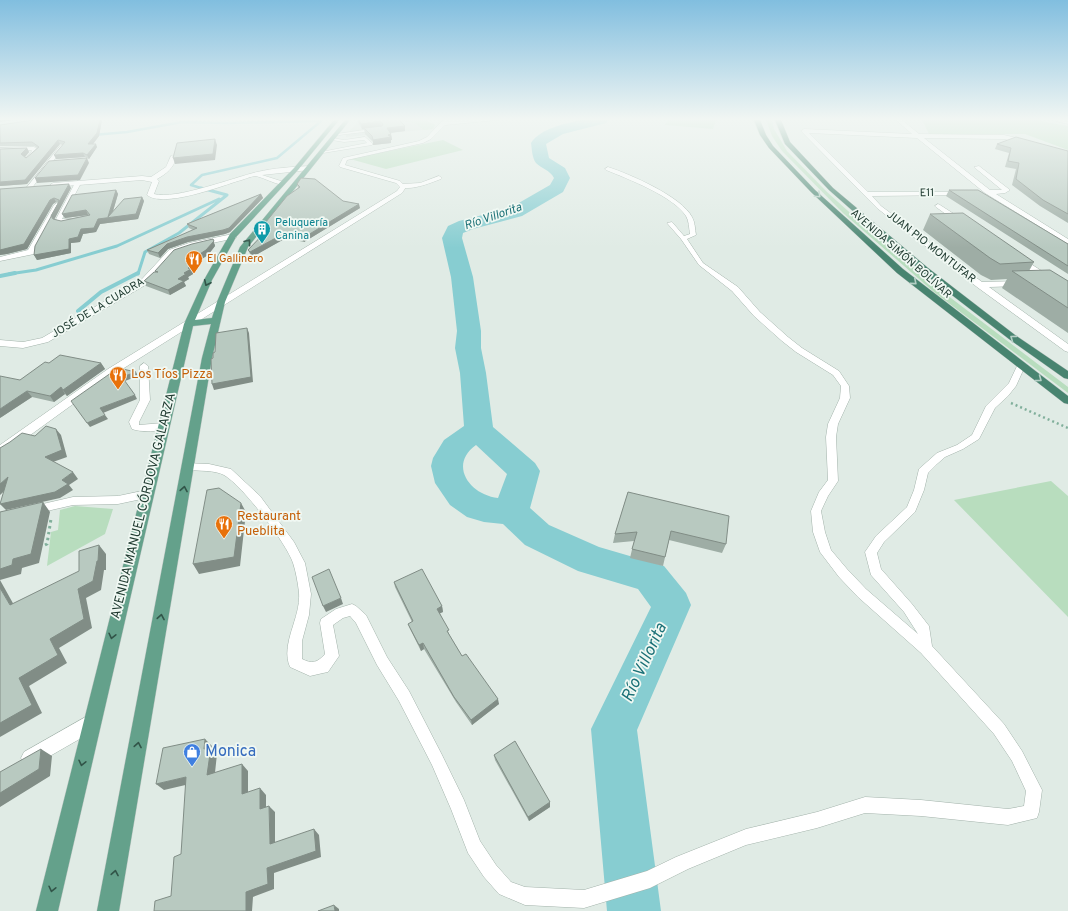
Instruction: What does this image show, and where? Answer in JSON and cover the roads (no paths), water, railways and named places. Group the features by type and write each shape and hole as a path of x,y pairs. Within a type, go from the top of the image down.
{"highway":[{"name":"AVENIDA SIMÓN BOLÍVAR","path":"787,163 825,201 905,275 1068,401"},
{"name":"AVENIDA SIMÓN BOLÍVAR","path":"806,163 831,189 925,270 1012,337 1068,376"}],"main road":[{"name":"AVENIDA MANUEL CÓRDOVA GALARZA","path":"47,911 163,426 189,326 208,280 233,236 301,163"},
{"path":"108,911 188,466 216,320 221,302 244,247 314,163"},
{"path":"189,326 216,320"}],"street":[{"path":"25,188 142,178 152,179 163,173 173,163"},
{"path":"0,451 88,388 189,326 221,302 400,192 403,187 398,182 342,166 343,163"},
{"name":"JUAN PIO MONTUFAR","path":"835,163 866,194 980,285 1068,349"},
{"path":"951,163 988,192 1068,242"},
{"name":"E11","path":"866,194 1003,192 1007,190 977,167"},
{"path":"152,179 156,181 150,195 152,197 163,198 188,193 270,171 310,168"},
{"path":"248,176 269,178 282,183"},
{"path":"0,258 31,252 57,205"},
{"path":"938,206 971,227"},
{"name":"JOSÉ DE LA CUADRA","path":"0,343 21,346 45,340 138,286 150,277 159,265 174,251 233,236"},
{"path":"1010,253 1068,292"},
{"path":"980,285 1068,280"},
{"path":"13,768 91,723"}],"lane":[{"path":"25,188 49,163"},
{"path":"608,169 661,193 683,209 690,217 693,235 683,238"},
{"path":"402,186 422,185 439,178"},
{"path":"76,220 58,221 78,183"},
{"path":"188,466 209,468 226,472 256,499 290,545 299,563 305,594 303,615 295,641 295,663 310,670 324,667 332,656 326,623 340,613 352,610 361,619 382,661 404,696 438,760 474,846 490,871 505,888 525,896 584,899 650,879 682,863 746,837 817,820 865,806 921,808 1008,817 1031,812 1034,790 1017,756 999,729 926,648 897,625 842,573 826,552 819,532 816,511 823,495 833,481 831,436 832,424 845,398 845,386 836,373 799,350 772,328 735,289 701,264 683,238 670,223"},
{"path":"144,366 145,400 134,422 135,427 141,429 163,426"},
{"path":"926,648 924,630 908,608 875,570 871,552 880,539 911,509 919,490 924,472 942,455 960,447 976,437 992,406 1013,384 1021,366"},
{"path":"21,513 72,501 118,500 147,494"}],"waterway":[{"path":"204,189 191,185 202,175 257,163"},
{"name":"Río Villorita","path":"479,431 473,373 468,348 469,331 462,277 452,238 455,230 466,225 516,212 557,188 562,178 559,171 546,163"},
{"path":"138,274 145,252 179,233 227,195 201,188"},
{"path":"13,273 36,270 117,246 219,199"},
{"path":"0,276 13,273"},
{"path":"78,311 101,292 138,273"},
{"name":"Río Villorita","path":"479,431 524,471 514,500 512,512"},
{"name":"Río Villorita","path":"479,431 461,442 452,451 448,458 448,475 456,490 468,502 479,508 512,512"},
{"name":"Río Villorita","path":"512,512 537,535 591,560 651,577 672,605 614,729 634,911"}],"place":[{"name":"Peluquería Canina","path":"262,244"},
{"name":"El Gallinero","path":"194,274"},
{"name":"Los Tíos Pizza","path":"118,390"},
{"name":"Restaurant Pueblita","path":"224,539"},
{"name":"Monica","path":"192,767"}]}
